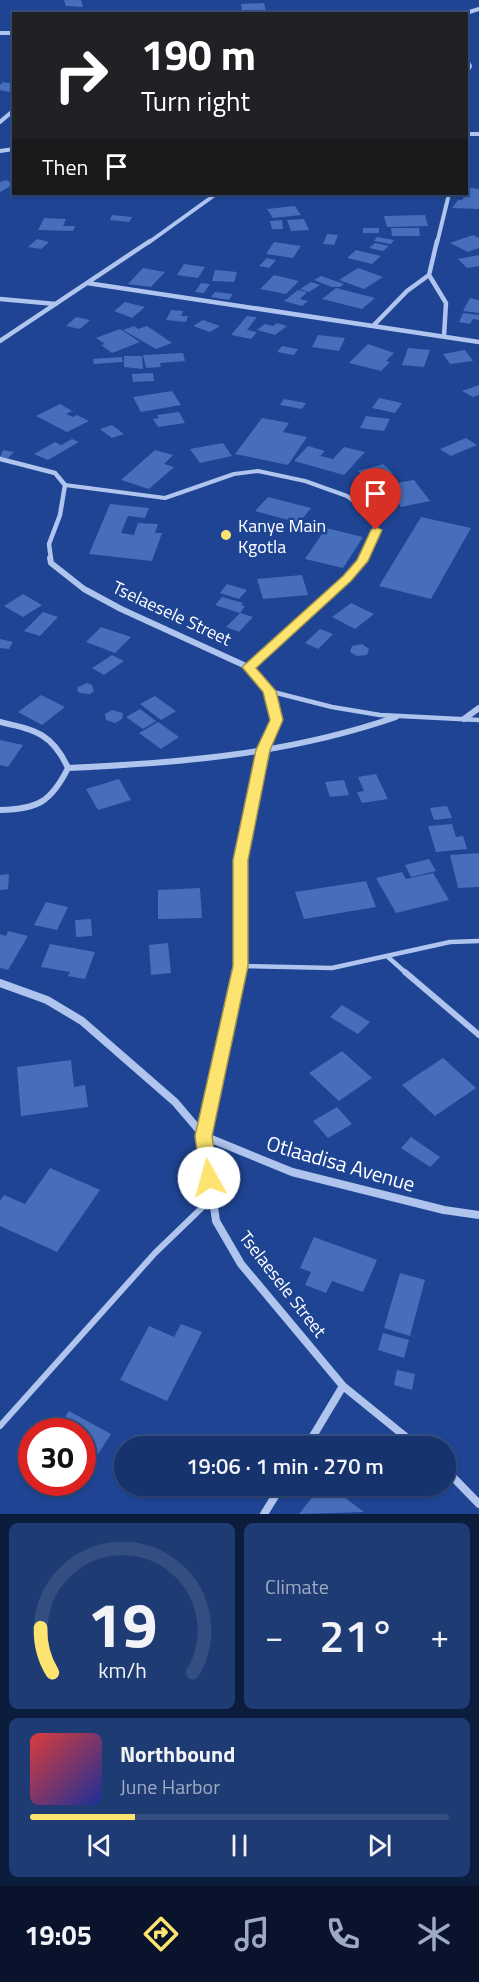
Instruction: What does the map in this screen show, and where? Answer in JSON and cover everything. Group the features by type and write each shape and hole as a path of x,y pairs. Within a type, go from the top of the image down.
{"street":[{"path":"0,122 12,112"},
{"path":"0,341 191,214 215,195"},
{"path":"373,326 407,291 429,275 449,195"},
{"path":"429,275 446,303 444,336"},
{"path":"87,284 479,342"},
{"path":"0,299 56,304"},
{"path":"0,459 55,473 65,485"},
{"name":"Tselaesele Street","path":"65,485 60,515 49,543 51,563 84,589 121,609 248,667 269,691 276,720 263,750 241,860 240,966 204,1136 216,1221 241,1264 343,1386 405,1436"},
{"path":"464,719 479,708"},
{"path":"68,768 169,764 219,759 327,739 359,731 396,717"},
{"path":"0,722 47,736 61,748 68,768 56,791 38,806 24,810 0,810"},
{"name":"Otlaadisa Avenue","path":"0,983 47,1000 82,1021 175,1102 204,1136 292,1172 444,1210 479,1215"},
{"path":"312,1436 343,1386"},
{"path":"456,1480 479,1503"},
{"path":"264,1514 275,1496"}],"lane":[{"path":"65,485 165,498 234,474 258,471 305,481 346,496 370,514 376,530 362,561 347,578 248,667"},
{"path":"269,691 308,702 396,717 479,720"},
{"path":"240,966 332,968 450,942 479,941"},
{"path":"388,957 479,1035"},
{"path":"0,1426 155,1253 212,1198"}],"building":[{"path":"64,0 81,0 83,7 66,6"},
{"path":"264,3 266,11 242,11 241,4"},
{"path":"3,82 12,84 12,90 9,92 0,90"},
{"path":"6,180 12,185 0,192 0,182"},
{"path":"468,187 479,189 479,209 452,208 458,200 468,195"},
{"path":"295,206 301,215 273,218 267,209"},
{"path":"112,215 132,217 129,222 110,220"},
{"path":"425,215 428,226 387,227 384,216"},
{"path":"44,218 66,219 63,226 75,226 73,231 38,230"},
{"path":"304,219 309,230 291,231 287,220"},
{"path":"282,220 283,229 272,229 270,221"},
{"path":"363,228 379,228 379,233 363,233"},
{"path":"391,228 419,228 420,236 392,236"},
{"path":"327,234 338,235 334,245 323,244"},
{"path":"473,235 479,238 479,248 468,252 450,243"},
{"path":"377,237 394,240 391,244 374,241"},
{"path":"37,239 49,242 41,249 28,247"},
{"path":"274,242 301,246 293,258 266,254"},
{"path":"375,243 389,246 383,251 369,248"},
{"path":"356,250 381,256 372,264 347,258"},
{"path":"479,255 479,266 467,268 458,259"},
{"path":"267,258 276,260 269,268 259,266"},
{"path":"184,264 205,267 198,278 177,275"},
{"path":"143,268 165,272 151,287 128,284"},
{"path":"358,268 383,277 364,289 339,280"},
{"path":"215,270 237,272 234,282 212,281"},
{"path":"274,275 299,281 286,294 260,289"},
{"path":"321,276 344,284 340,287 332,287 314,280"},
{"path":"311,282 320,285 309,292 300,289"},
{"path":"201,283 210,284 204,293 195,292"},
{"path":"336,288 375,298 362,309 322,299"},
{"path":"298,290 307,292 300,299 308,301 302,306 284,301"},
{"path":"215,292 233,294 229,300 211,297"},
{"path":"470,298 479,300 479,313 463,311"},
{"path":"125,302 145,307 132,318 114,311"},
{"path":"171,310 183,311 181,316 188,316 186,322 166,320"},
{"path":"463,313 479,315 479,320 473,319 470,324 459,322"},
{"path":"247,316 257,317 247,330 257,332 251,339 231,335"},
{"path":"76,317 90,320 80,329 66,326"},
{"path":"203,320 220,326 210,332 193,326"},
{"path":"277,323 287,326 275,335 257,330 265,324 273,326"},
{"path":"134,326 138,329 147,326 172,343 156,349 123,330"},
{"path":"120,329 140,342 112,353 96,338"},
{"path":"318,335 345,338 339,351 312,347"},
{"path":"368,344 394,353 386,361 390,362 381,371 349,363"},
{"path":"282,346 298,349 294,355 277,352"},
{"path":"408,348 430,350 424,367 402,365"},
{"path":"465,350 473,361 450,364 443,354"},
{"path":"183,353 185,361 160,363 161,367 146,368 143,355"},
{"path":"124,356 142,356 143,369 124,367"},
{"path":"122,357 123,362 94,364 93,359"},
{"path":"153,373 154,381 133,382 132,374"},
{"path":"479,385 479,395 473,397 462,391"},
{"path":"172,391 181,405 141,412 133,397"},
{"path":"379,398 402,403 395,413 372,408"},
{"path":"284,399 306,403 302,409 280,405"},
{"path":"60,404 72,411 66,414 73,417 77,415 89,421 67,432 36,416"},
{"path":"179,412 185,423 158,427 153,419 159,418 157,415"},
{"path":"366,416 390,419 384,431 360,428"},
{"path":"262,418 289,423 283,432 307,437 288,465 235,454"},
{"path":"112,425 124,434 112,438 100,429"},
{"path":"466,438 477,445 451,456 440,449"},
{"path":"72,439 79,442 48,460 34,454 55,442 61,445"},
{"path":"223,443 232,456 200,463 190,449"},
{"path":"308,446 325,451 320,456 333,459 344,447 365,452 344,475 294,461"},
{"path":"3,450 14,452 8,458 0,457"},
{"path":"155,450 173,455 164,464 174,467 149,489 121,480"},
{"path":"383,464 393,473 368,481 358,471"},
{"path":"414,480 430,501 401,507 385,485"},
{"path":"268,497 311,508 299,523 255,511"},
{"path":"110,504 149,508 145,518 128,516 121,533 134,535 138,523 158,524 155,533 162,533 152,561 89,554"},
{"path":"421,517 471,528 431,599 379,586"},
{"path":"326,528 363,537 343,568 305,559"},
{"path":"302,575 308,595 263,599 257,579"},
{"path":"227,584 247,590 239,599 220,593"},
{"path":"23,594 42,605 23,617 4,606"},
{"path":"222,597 243,603 241,605 245,606 240,613 215,605"},
{"path":"351,603 374,614 355,629 332,617"},
{"path":"43,612 58,617 40,636 24,631"},
{"path":"240,613 253,617 239,632 226,627"},
{"path":"101,627 131,637 115,653 86,642"},
{"path":"320,629 333,634 318,649 305,643"},
{"path":"0,639 13,642 9,649 0,648"},
{"path":"362,644 369,649 367,655 357,656 350,652 352,646"},
{"path":"112,655 124,661 104,675 92,668"},
{"path":"87,683 92,685 94,691 90,694 80,693 77,690 78,687"},
{"path":"41,695 65,707 42,725 18,712"},
{"path":"155,696 176,711 161,720 140,704"},
{"path":"140,709 156,721 143,729 126,717"},
{"path":"112,710 123,713 122,719 115,723 106,720 105,714"},
{"path":"158,722 179,737 161,749 139,733"},
{"path":"0,740 23,745 8,767 0,765"},
{"path":"376,774 388,799 362,803 357,792 364,791 358,777"},
{"path":"119,779 131,800 98,810 86,789"},
{"path":"344,780 349,795 330,797 325,782"},
{"path":"447,806 452,818 434,820 430,808"},
{"path":"452,824 456,837 463,836 467,849 436,852 428,826"},
{"path":"479,853 479,887 458,888 450,855"},
{"path":"429,859 436,871 411,877 405,865"},
{"path":"402,872 406,879 433,873 449,900 396,913 376,878"},
{"path":"9,874 8,889 0,890 0,875"},
{"path":"366,881 376,907 304,919 295,892"},
{"path":"200,888 202,918 158,919 158,890"},
{"path":"46,902 68,907 57,930 34,925"},
{"path":"91,919 92,936 76,937 75,920"},
{"path":"8,931 28,936 8,970 0,968 0,934 6,936"},
{"path":"168,943 171,973 151,975 149,945"},
{"path":"50,944 95,952 85,979 68,976 70,972 41,967"},
{"path":"342,1005 370,1022 358,1034 330,1017"},
{"path":"342,1051 372,1078 339,1101 309,1073"},
{"path":"443,1058 476,1088 435,1116 402,1085"},
{"path":"71,1060 74,1087 85,1085 88,1107 21,1116 17,1067"},
{"path":"337,1107 352,1124 328,1138 313,1121"},
{"path":"411,1137 440,1157 430,1167 401,1148"},
{"path":"50,1168 100,1190 57,1252 0,1226 0,1201 4,1195 25,1204"},
{"path":"314,1237 377,1260 363,1292 332,1281 326,1293 305,1285 311,1272 300,1268"},
{"path":"400,1273 425,1280 410,1336 384,1328"},
{"path":"181,1324 202,1332 167,1401 120,1380 149,1326 174,1337"},
{"path":"383,1333 409,1340 404,1358 378,1350"},
{"path":"397,1370 415,1374 412,1390 394,1385"},
{"path":"69,1411 82,1418 64,1418"},
{"path":"96,1426 111,1434 96,1457"},
{"path":"313,1496 343,1496 364,1512 299,1514"}],"place":[{"name":"Kanye Main Kgotla","path":"226,535"}],"route":[{"path":"209,1178 204,1136 240,966 241,860 263,750 276,720 269,691 248,667 347,578 362,561 371,546 376,530"}]}
